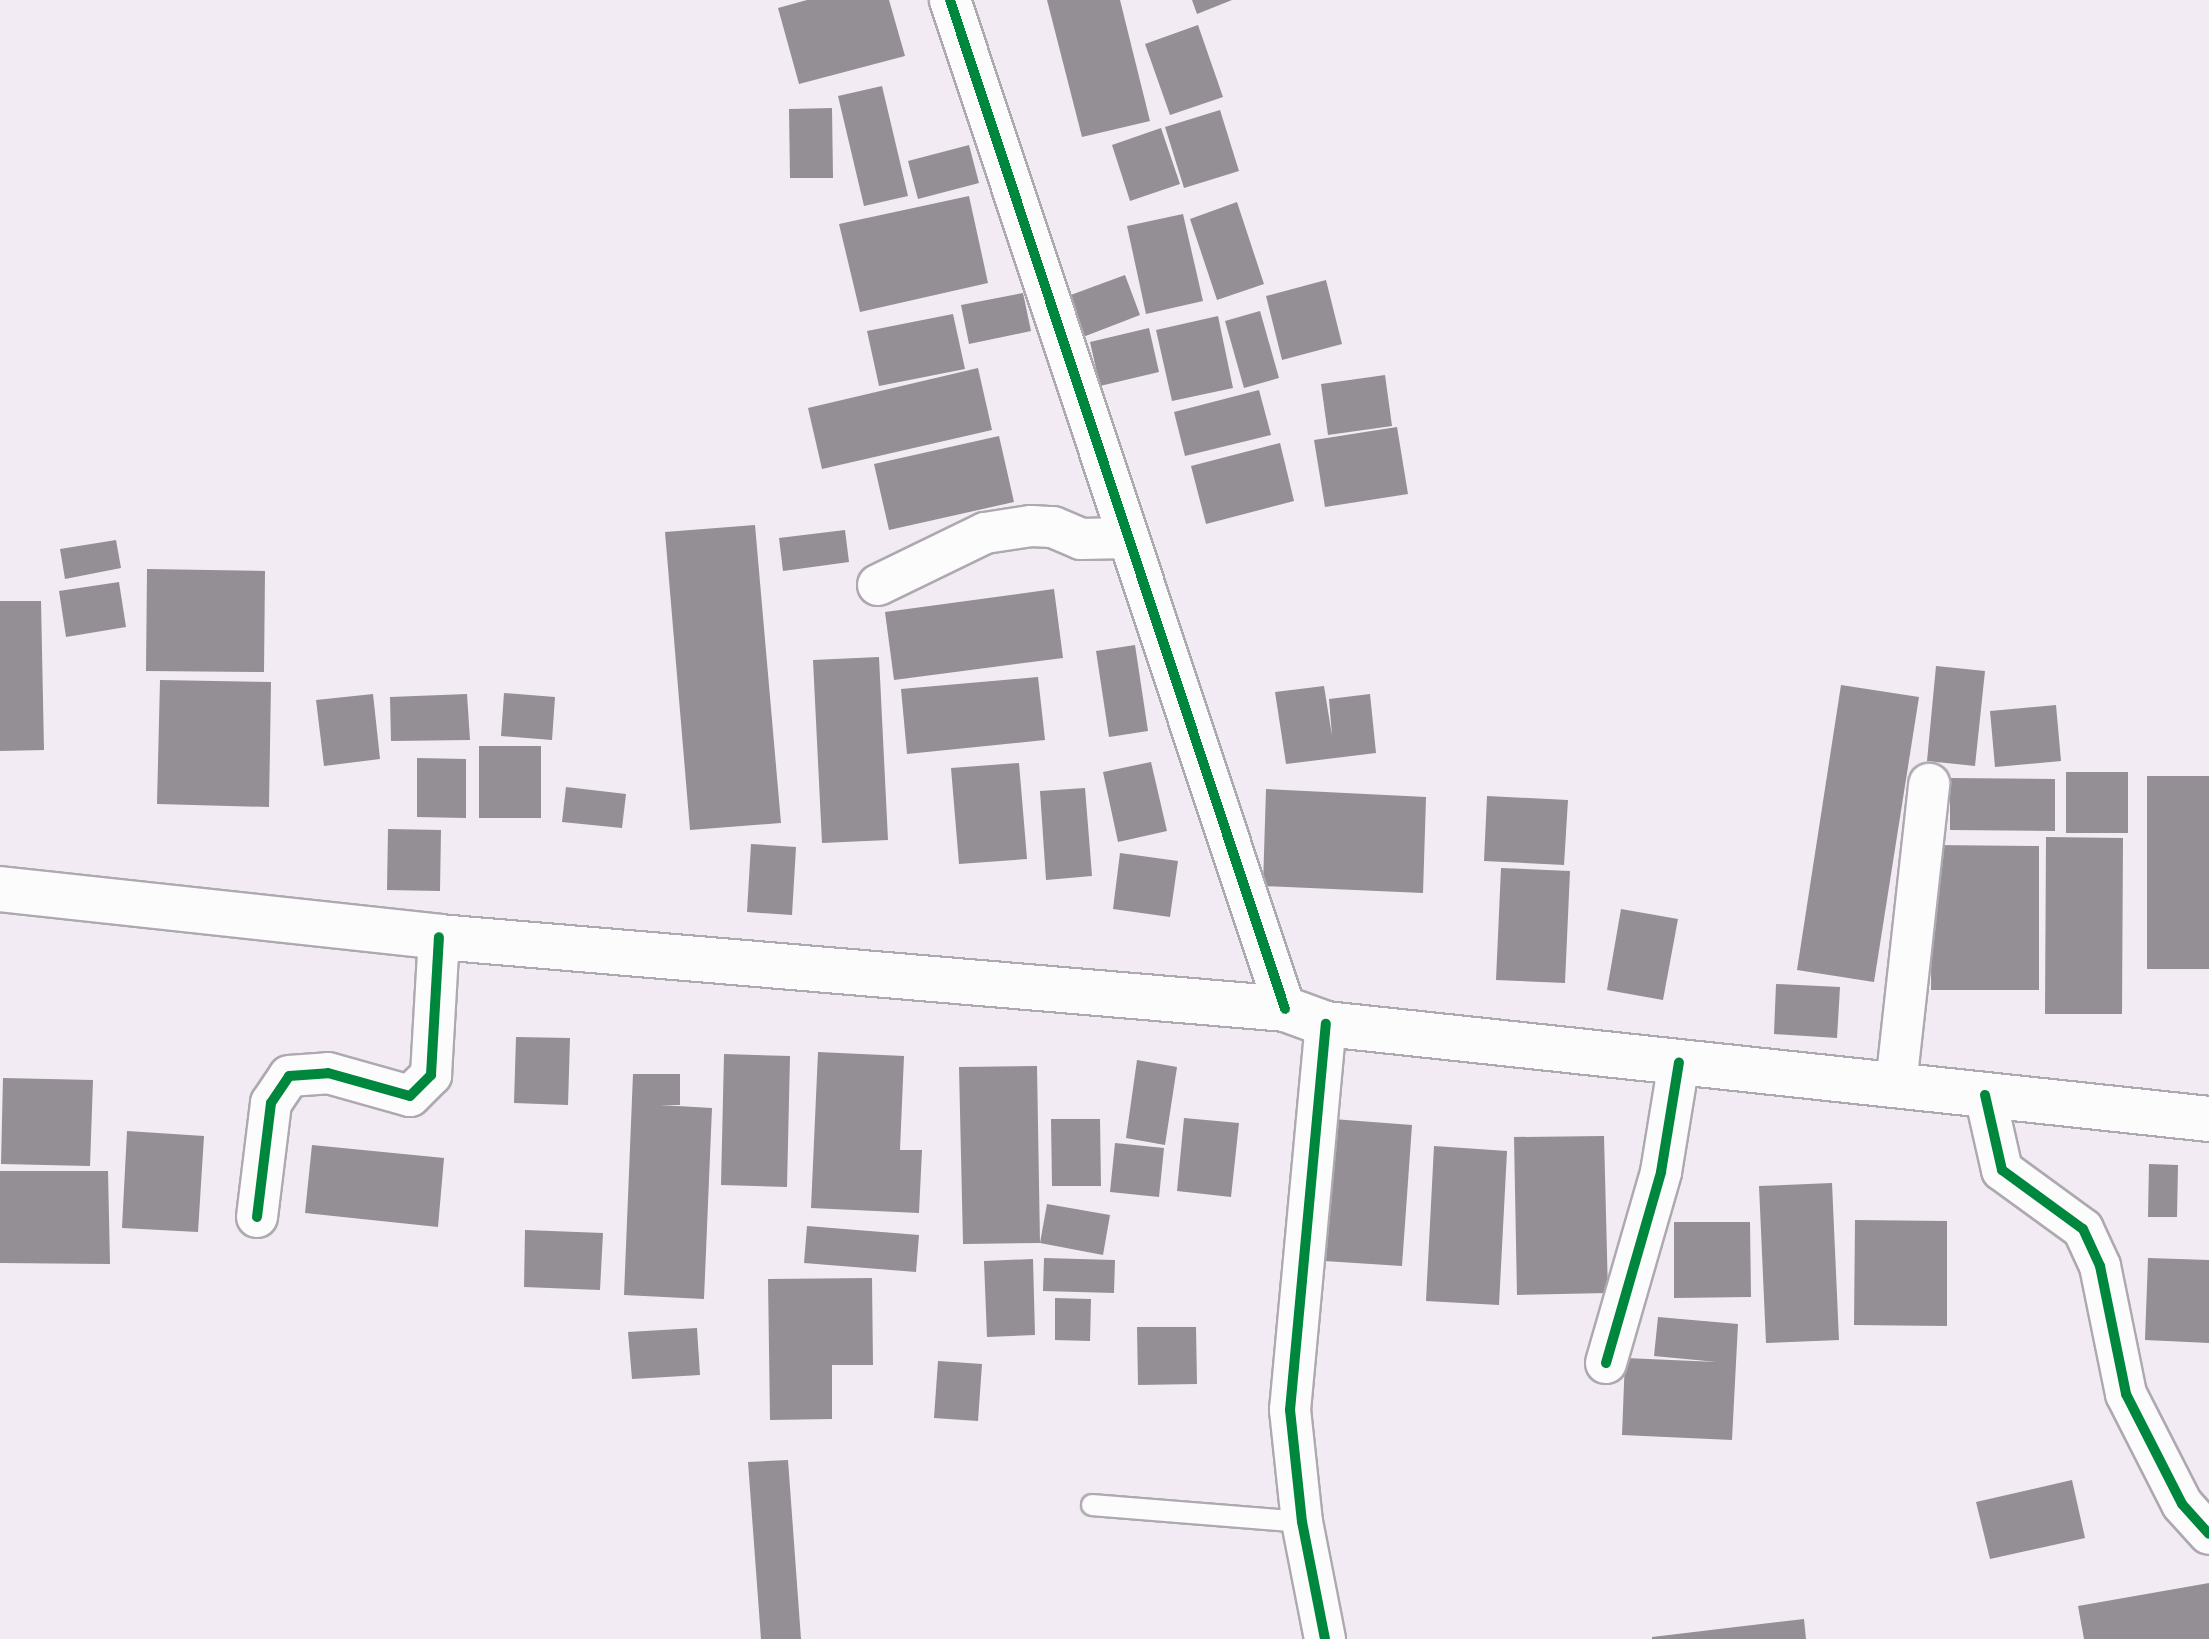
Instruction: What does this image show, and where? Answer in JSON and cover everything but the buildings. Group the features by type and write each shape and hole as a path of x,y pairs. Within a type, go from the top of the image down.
{"main road":[{"path":"0,889 439,937 1285,1009 1326,1024 2209,1119"}],"street":[{"path":"950,0 1126,538 1285,1009"},
{"path":"878,585 985,533 1031,526 1053,527 1081,539 1126,538"},
{"path":"1896,1085 1929,784"},
{"path":"257,1217 271,1103 289,1076 328,1073 410,1096 431,1075 439,937"},
{"path":"1325,1639 1302,1522 1290,1410 1326,1024"},
{"path":"1606,1363 1661,1172 1679,1062"},
{"path":"1985,1095 2002,1170 2083,1229 2100,1266 2126,1394 2182,1504 2209,1534"}],"lane":[{"path":"1092,1505 1302,1522"}],"cycle path":[{"path":"950,0 1285,1009"},
{"path":"257,1217 271,1103 289,1076 328,1073 410,1096 431,1075 439,937"},
{"path":"1325,1639 1302,1522 1290,1410 1326,1024"},
{"path":"1606,1363 1661,1172 1679,1062"},
{"path":"1985,1095 2002,1170 2083,1229 2100,1266 2126,1394 2182,1504 2209,1534"}]}
